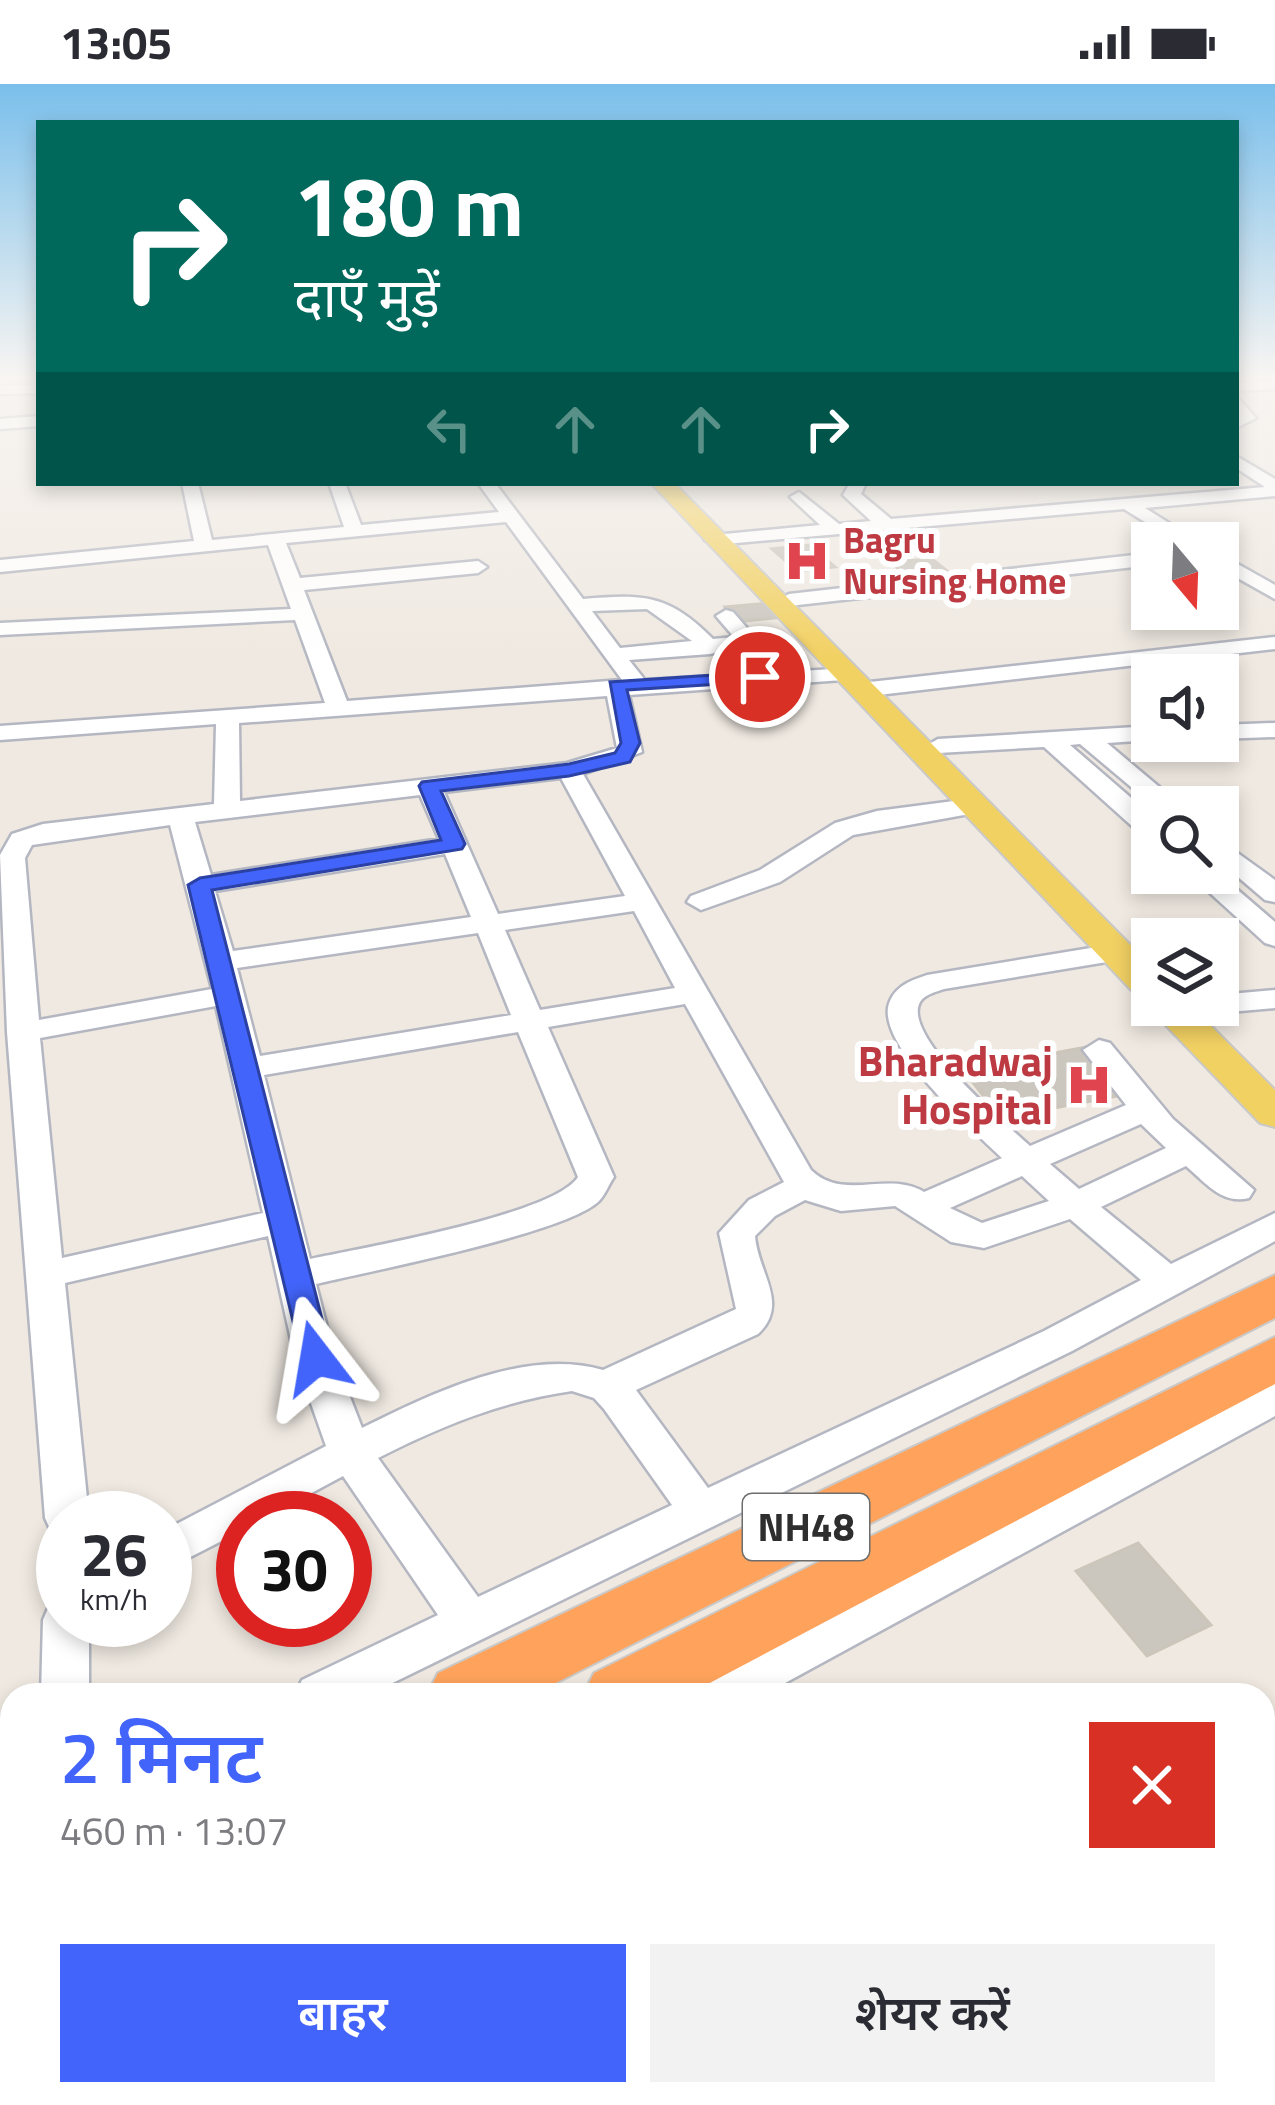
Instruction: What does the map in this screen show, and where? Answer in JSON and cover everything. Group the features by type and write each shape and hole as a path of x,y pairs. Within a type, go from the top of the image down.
{"highway":[{"name":"NH48","path":"487,1683 1275,1294"},
{"name":"NH48","path":"642,1683 1275,1358"}],"main road":[{"path":"665,486 1131,969"},
{"path":"676,486 721,540 789,600 860,683 938,746 1131,943"},
{"path":"1212,1026 1275,1114"},
{"path":"1217,1026 1275,1087"}],"street":[{"path":"1249,469 1275,489"},
{"path":"191,486 204,544"},
{"path":"338,486 353,530"},
{"path":"65,1491 23,1032 12,850 43,832 569,770 630,752 626,685 614,655 488,486"},
{"path":"856,486 852,495 888,526"},
{"path":"764,523 888,526 1275,489"},
{"path":"799,497 828,524"},
{"path":"1127,504 1157,522"},
{"path":"0,566 509,516"},
{"path":"721,540 828,524"},
{"path":"274,538 338,708"},
{"path":"789,600 1131,561"},
{"path":"292,585 478,567"},
{"path":"1239,572 1275,593"},
{"path":"576,605 663,604 710,648"},
{"path":"0,629 303,614"},
{"path":"614,655 749,642 726,616"},
{"path":"0,733 626,685 860,683 1275,643"},
{"path":"226,808 228,715"},
{"path":"1239,731 1275,730"},
{"path":"938,746 1131,734"},
{"path":"1085,737 1145,786"},
{"path":"1048,738 1131,811"},
{"path":"569,770 806,1185 823,1196 901,1194 964,1233 984,1236 1077,1204 1187,1152"},
{"path":"1099,783 1135,778"},
{"path":"296,1276 502,1228 568,1204 586,1192 596,1177 429,786"},
{"path":"701,902 770,876 844,829 877,819 977,806"},
{"path":"179,814 225,978 316,1358 349,1451 470,1623"},
{"path":"200,885 454,844"},
{"path":"1239,864 1275,894"},
{"path":"1226,894 1275,937"},
{"path":"1236,903 1275,894"},
{"path":"23,1032 225,978 489,924 641,902"},
{"path":"1115,953 938,981 914,990 904,1002 903,1022 958,1096 1169,1283"},
{"path":"246,1068 693,994"},
{"path":"1239,1002 1275,999"},
{"path":"1099,1050 1187,1152 1236,1190"},
{"path":"923,1206 1146,1109"},
{"path":"607,1386 744,1324 756,1313 736,1249 737,1233 762,1208 806,1185"},
{"path":"47,1274 282,1221"},
{"path":"344,1683 1169,1283 1275,1225"},
{"path":"192,1536 349,1451 494,1390 580,1374 607,1386 701,1512"},
{"path":"739,1683 1275,1397"},
{"path":"65,1683 66,1647"}],"building":[{"path":"809,545 835,567 797,571 772,549"},
{"path":"932,559 957,579 912,581 891,562"},
{"path":"770,603 783,617 737,622 725,607"},
{"path":"1087,1047 1128,1094 1001,1118 963,1070"},
{"path":"1138,1543 1211,1625 1147,1656 1076,1571"}],"place":[{"name":"Bagru Nursing Home","path":"807,561"},
{"name":"Bharadwaj Hospital","path":"1089,1085"}],"route":[{"path":"316,1358 200,885 454,844 429,786 569,770 623,758 630,752 629,730 616,686 760,677"}]}
